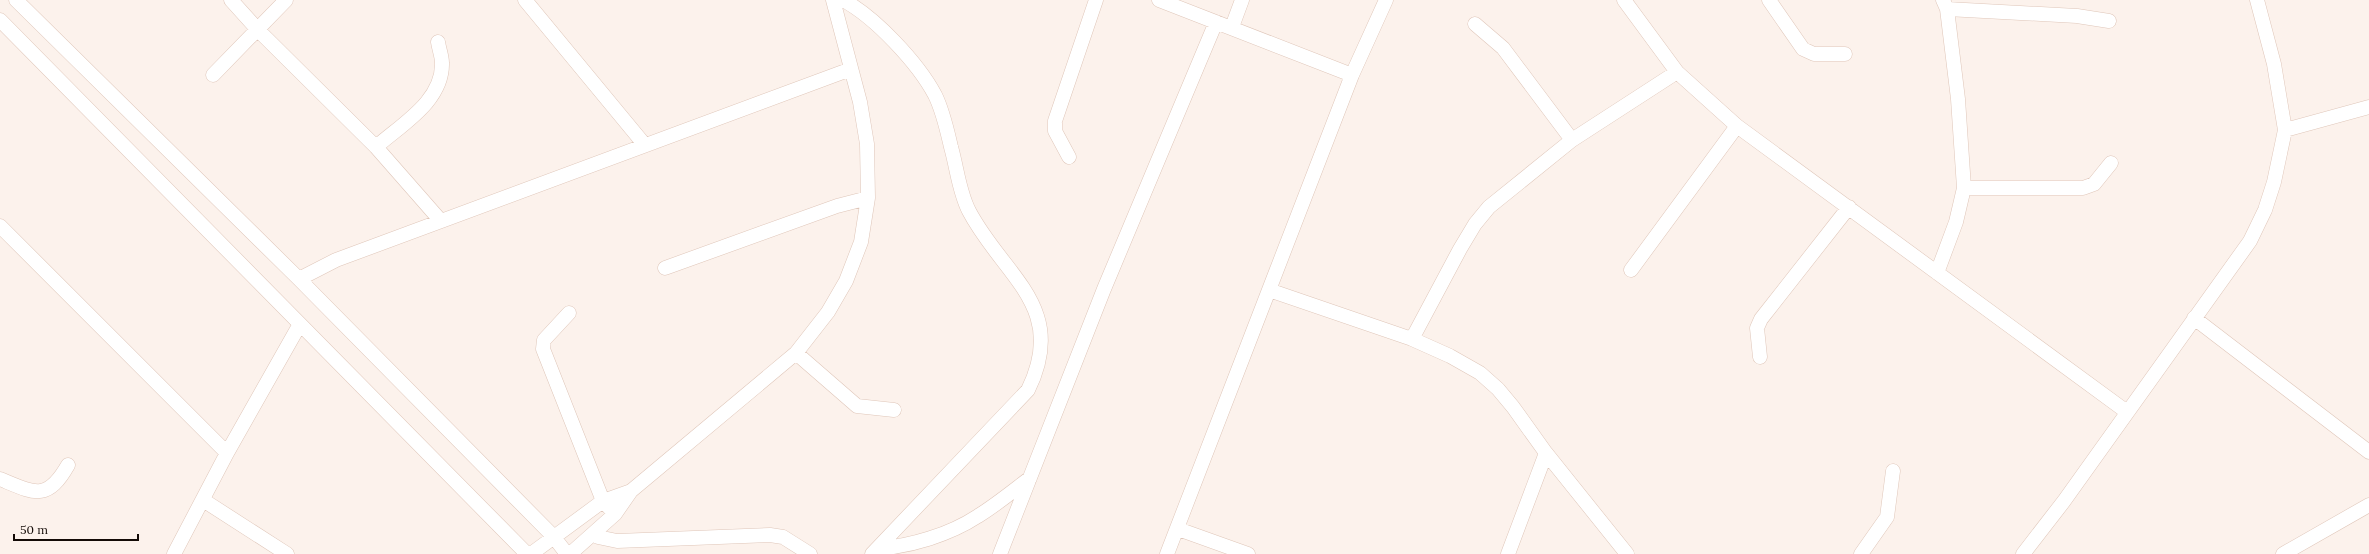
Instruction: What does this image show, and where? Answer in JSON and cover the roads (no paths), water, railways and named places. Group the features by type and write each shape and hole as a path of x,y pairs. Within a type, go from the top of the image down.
{"street":[{"path":"16,0 299,279 569,554 595,533 615,514 631,491 796,353 828,312 846,280 860,242 868,198 867,144 851,69 832,0"},
{"path":"231,0 258,30 376,147 440,220"},
{"path":"213,75 286,0"},
{"path":"525,0 644,144"},
{"path":"843,0 872,19 915,66 935,96 968,210 1024,289 1038,316 1042,336 1036,370 1028,390 874,551"},
{"path":"1069,157 1055,131 1054,121 1096,0"},
{"path":"1159,0 1232,27 1352,75"},
{"path":"1232,27 1242,0"},
{"path":"1167,554 1178,529 1352,75 1386,0"},
{"path":"1624,0 1677,72 1737,126 2127,412"},
{"path":"1769,0 1804,49 1809,53 1845,54"},
{"path":"2023,554 2064,502 2250,241 2265,210 2274,182 2285,130 2274,64 2257,0"},
{"path":"1937,273 1956,222 1964,188 1958,99 1945,5 2077,16 2109,21"},
{"path":"0,20 526,554"},
{"path":"1000,554 1104,289 1216,22"},
{"path":"1475,24 1503,48 1572,140"},
{"path":"376,147 430,100 438,88 442,62 438,42"},
{"path":"299,279 336,260 440,220 851,69"},
{"path":"1412,339 1475,224 1489,207 1572,140 1677,72"},
{"path":"2285,130 2369,107"},
{"path":"1630,270 1737,126"},
{"path":"1964,188 2083,188 2094,184 2111,164"},
{"path":"665,268 837,206 868,198"},
{"path":"1760,357 1757,328 1761,319 1849,207"},
{"path":"0,226 227,453"},
{"path":"1269,290 1412,339 1450,356 1480,374 1498,388 1546,453 1627,554"},
{"path":"569,313 544,340 543,349 604,501 615,514"},
{"path":"2194,318 2369,452"},
{"path":"174,554 227,453 300,324"},
{"path":"796,353 857,406 894,410"},
{"path":"1508,554 1546,453"},
{"path":"0,479 34,492 46,490 58,482 68,465"},
{"path":"1861,554 1887,517 1893,471"},
{"path":"874,551 899,547 963,525 978,516 1030,478"},
{"path":"530,554 553,536 604,501 631,491"},
{"path":"203,500 286,554"},
{"path":"2283,554 2369,505"},
{"path":"1178,529 1248,554"},
{"path":"595,533 598,537 617,541 770,535 783,537 810,554"}]}
